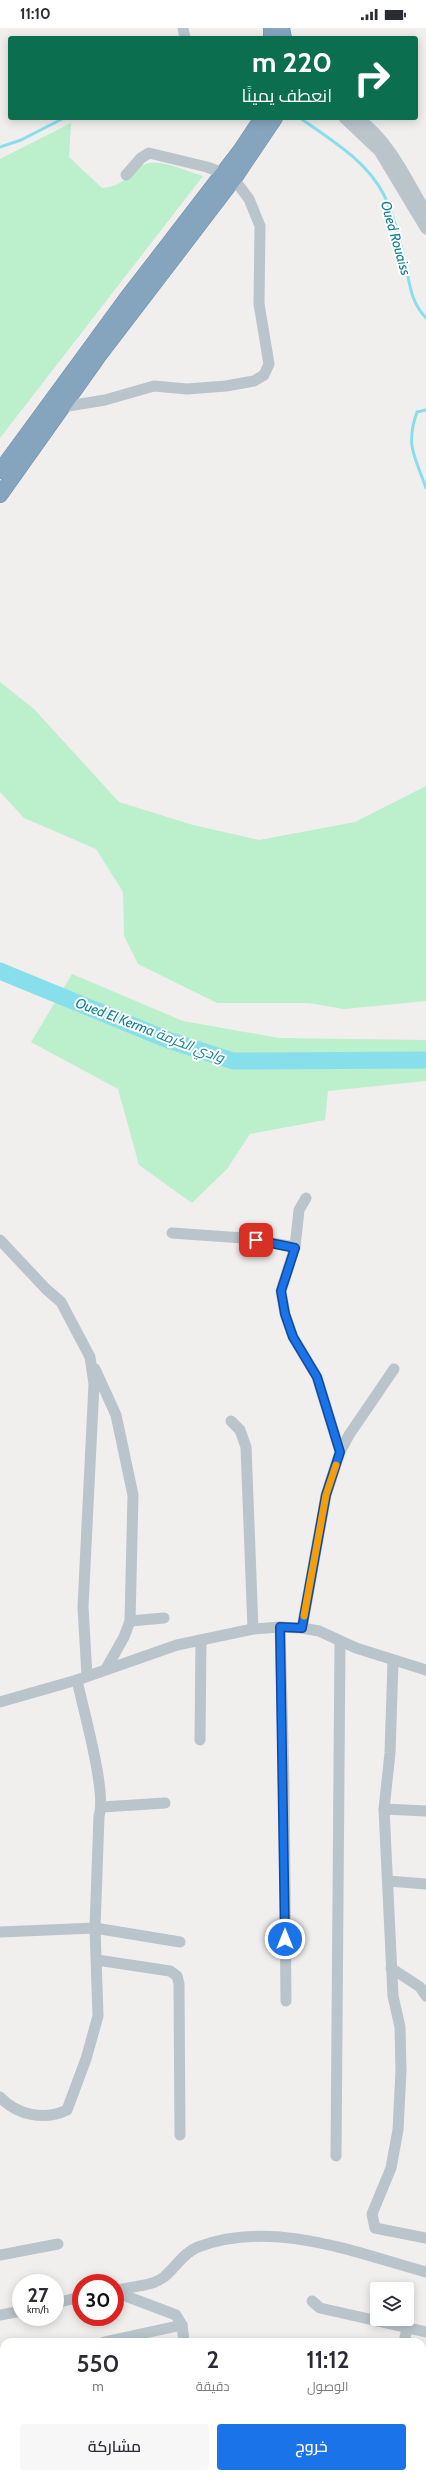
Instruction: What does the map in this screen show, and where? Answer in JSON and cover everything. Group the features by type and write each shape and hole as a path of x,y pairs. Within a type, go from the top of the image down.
{"highway":[{"path":"0,495 229,176 261,120"},
{"path":"0,471 126,299 229,176 273,120"}],"street":[{"path":"346,120 379,151 426,229"},
{"path":"361,120 374,130 387,146 426,212"},
{"path":"62,407 105,400 154,386 187,389 226,386 254,381 264,375 269,364 259,304 260,226 250,199 229,176 207,167 149,153 141,158 126,175"},
{"path":"306,1198 299,1210 295,1248 281,1291 285,1314 293,1337 317,1377 340,1452"},
{"path":"172,1233 243,1238 295,1248"},
{"path":"0,1240 46,1289 61,1302 90,1357 116,1415 133,1495 130,1621 124,1637 106,1668"},
{"path":"0,2097 6,2103 24,2114 56,2116 67,2110 86,2059 98,2016 95,1928 99,1816 102,1807 99,1779 82,1678 82,1607 94,1384 90,1357"},
{"path":"302,1628 326,1495 340,1452 349,1435 394,1369"},
{"path":"231,1421 240,1430 246,1447 253,1629"},
{"path":"130,1621 164,1618"},
{"path":"0,1702 82,1678 106,1668 176,1645 253,1629 280,1627 302,1628 319,1631 393,1662 426,1670"},
{"path":"280,1627 284,1784 286,2001"},
{"path":"200,1640 200,1740"},
{"path":"336,2156 340,1641"},
{"path":"393,1662 390,1753 384,1809 391,1968 393,1996 400,2027 401,2071 398,2130 391,2168 372,2214 372,2220 375,2228 426,2238"},
{"path":"102,1807 165,1803"},
{"path":"384,1809 426,1811"},
{"path":"388,1881 426,1884"},
{"path":"0,1932 95,1928 180,1942"},
{"path":"97,1960 170,1971 177,1976 179,1984 180,2135"},
{"path":"391,1968 420,1987 426,1996"},
{"path":"124,2289 148,2284 164,2277 196,2248 238,2237 306,2240 338,2246 426,2272"},
{"path":"0,2255 58,2244"},
{"path":"124,2295 176,2315 182,2325 184,2338"},
{"path":"312,2301 320,2308 407,2329 426,2332"},
{"path":"0,2315 12,2313"},
{"path":"132,2338 182,2325"},
{"path":"405,2338 407,2329"}],"green space":[{"path":"71,123 69,157 102,188 111,187 118,184 140,166 153,163 160,163 203,176 0,438 0,159"},
{"path":"0,682 34,709 119,802 193,825 259,840 355,822 426,786 426,1001 344,1009 309,1003 217,1003 138,964 124,936 123,892 96,849 24,818 0,792"},
{"path":"72,974 183,1021 279,1038 426,1040 426,1081 328,1091 325,1120 250,1134 227,1169 192,1203 139,1165 118,1089 31,1042"}],"waterway":[{"name":"Oued Rouaiss","path":"0,147 21,140 60,120"},
{"name":"Oued Rouaiss","path":"303,120 358,161 377,183 388,203 394,219 414,299 426,318"},
{"name":"Oued Rouaiss","path":"426,410 417,412 413,424 412,434 415,459 426,488"},
{"name":"Oued El Kerma وادي الكرمة","path":"0,971 168,1040 233,1061 426,1060"}],"slow traffic":[{"path":"304,1616 326,1495 336,1465"}],"route":[{"path":"256,1240 295,1248 281,1291 285,1314 293,1337 317,1377 340,1452 326,1495 302,1628 280,1627 284,1784 285,1939"}]}
